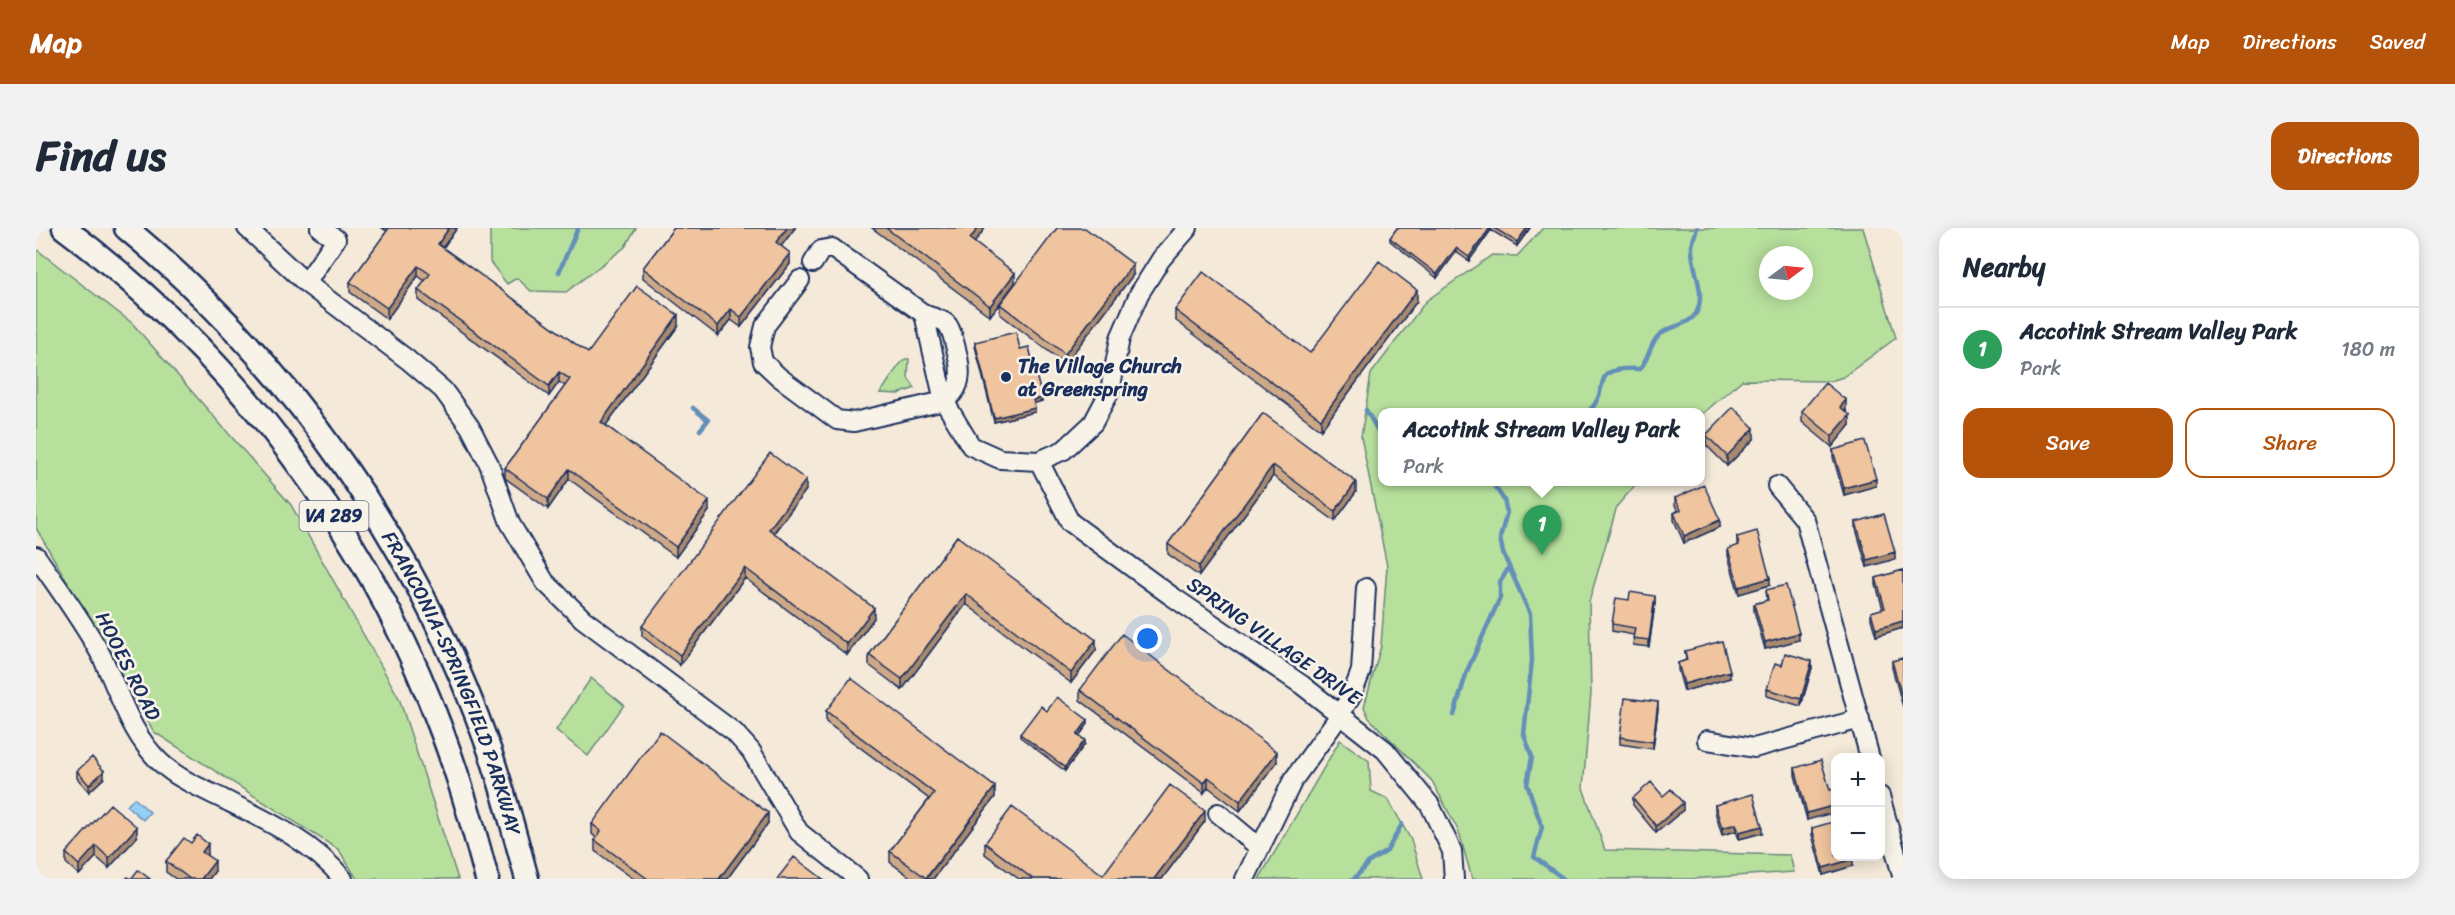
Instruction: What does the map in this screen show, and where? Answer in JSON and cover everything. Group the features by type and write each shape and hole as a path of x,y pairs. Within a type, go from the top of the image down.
{"main road":[{"name":"FRANCONIA-SPRINGFIELD PARKWAY","path":"64,228 148,297 220,369 291,454 344,531 385,604 434,712 460,782 487,879"},
{"name":"FRANCONIA-SPRINGFIELD PARKWAY","path":"126,228 205,299 262,360 316,426 380,519 429,609 464,686 497,773 527,879"}],"street":[{"path":"247,228 306,282 408,360 443,390 470,427 489,464 510,523 545,582 589,624 734,732 751,751 799,831 858,879"},
{"path":"306,282 336,239 320,228"},
{"path":"944,401 971,446 999,459 1039,461 1064,450 1093,423 1110,391 1120,338 1139,294 1161,260 1188,228"},
{"path":"800,280 765,326 760,347 764,362 779,377 837,420 854,422 944,401 953,395 960,381 960,363 951,331 945,323 924,314 832,248 821,250 813,263"},
{"name":"SPRING VILLAGE DRIVE","path":"1039,461 1070,522 1182,603 1302,685 1385,750 1430,805 1452,851 1454,879"},
{"path":"1778,486 1805,520 1869,753"},
{"name":"HOOES ROAD","path":"36,556 87,630 133,728 150,752 162,764 189,782 299,840 321,855 343,879"},
{"path":"1245,879 1293,780 1340,715 1353,692 1361,671 1366,588"},
{"path":"1707,740 1754,748 1860,719"},
{"path":"1884,807 1903,879"},
{"path":"1218,813 1260,848"}],"green space":[{"path":"490,228 636,228 625,247 566,292 531,291 517,278 507,284 490,262"},
{"path":"1543,228 1863,228 1896,338 1843,377 1831,381 1742,380 1705,412 1705,408 1378,408 1378,486 1634,486 1617,506 1589,602 1591,693 1583,788 1605,850 1790,855 1794,872 1690,879 1472,879 1459,832 1432,781 1369,718 1364,707 1381,646 1387,566 1361,437 1371,374 1426,301 1492,255 1517,256"},
{"path":"36,249 132,323 291,505 399,698 458,879 357,879 339,850 154,732 36,528"},
{"path":"905,359 909,359 908,378 915,388 898,394 880,393 898,367"},
{"path":"591,678 624,705 588,756 556,730"},
{"path":"1340,740 1369,761 1371,791 1388,799 1411,840 1423,879 1259,879"}],"water":[{"path":"134,798 150,812 143,820 127,806"}],"building":[{"path":"389,228 449,228 438,244 588,353 637,286 678,315 601,422 709,501 676,547 569,469 548,499 505,468 570,379 559,372 549,386 418,290 430,274 418,266 387,308 350,282"},
{"path":"674,228 787,228 776,242 790,253 741,317 731,309 718,326 643,268"},
{"path":"886,228 978,228 970,239 1015,273 990,306"},
{"path":"1057,228 1085,228 1133,264 1065,354 1000,304"},
{"path":"1397,228 1490,228 1469,257 1456,248 1437,274 1390,238"},
{"path":"1494,228 1527,228 1517,242"},
{"path":"1379,261 1417,290 1321,419 1175,310 1203,272 1310,353"},
{"path":"1016,332 1020,349 1029,347 1042,398 1033,400 1035,408 994,418 975,342"},
{"path":"1825,383 1846,400 1840,407 1850,415 1832,436 1802,411"},
{"path":"1733,407 1754,428 1727,456 1706,435"},
{"path":"1263,413 1356,482 1335,511 1273,465 1199,566 1168,544"},
{"path":"1865,441 1876,479 1844,488 1833,450"},
{"path":"770,453 806,480 769,529 874,608 847,644 745,568 680,655 642,626"},
{"path":"1704,486 1720,520 1684,536 1674,513 1681,510 1675,498"},
{"path":"1884,514 1895,552 1867,560 1856,522"},
{"path":"1757,531 1770,578 1739,587 1728,549 1739,545 1737,537"},
{"path":"957,536 1096,640 1071,673 966,594 902,679 869,655"},
{"path":"1903,570 1903,621 1876,629 1871,612 1885,608 1876,578"},
{"path":"1786,585 1799,633 1765,642 1754,604 1768,600 1766,590"},
{"path":"1630,592 1655,596 1649,640 1633,638 1635,628 1612,624 1616,598 1629,600"},
{"path":"1122,634 1277,752 1240,801 1208,777 1204,783 1080,690"},
{"path":"1722,641 1730,671 1684,684 1678,663 1687,660 1685,651"},
{"path":"1785,653 1812,661 1801,699 1767,689 1775,663 1782,665"},
{"path":"1903,658 1903,700 1892,661"},
{"path":"851,678 995,787 926,878 890,851 934,793 826,711"},
{"path":"1057,697 1088,720 1077,735 1085,740 1065,767 1020,734 1041,706 1047,711"},
{"path":"1625,698 1658,702 1653,742 1620,737"},
{"path":"660,731 768,813 719,879 648,879 595,840 601,831 592,824"},
{"path":"92,757 104,771 89,785 77,771"},
{"path":"1821,760 1831,790 1831,806 1807,813 1795,768"},
{"path":"1651,782 1663,796 1671,789 1683,803 1656,826 1633,798"},
{"path":"1170,785 1205,811 1154,879 1033,879 985,843 1012,807 1103,875"},
{"path":"1753,794 1762,826 1739,832 1736,824 1722,828 1715,805"},
{"path":"110,804 137,827 109,858 96,846 79,865 66,853"},
{"path":"1831,822 1831,861 1846,861 1823,868 1812,828"},
{"path":"197,835 208,844 202,852 215,861 201,879 190,879 166,861 184,838 191,843"},
{"path":"794,857 823,879 777,879"},
{"path":"138,870 150,879 131,879"}],"waterway":[{"path":"559,272 578,228"},
{"path":"1591,408 1599,395 1606,375 1623,369 1640,369 1655,340 1661,334 1683,324 1696,314 1700,293 1692,246 1697,228"},
{"path":"693,408 708,420 700,430"},
{"path":"1366,410 1378,430"},
{"path":"1495,486 1504,500 1507,512 1500,538 1503,553 1530,614 1532,660 1524,734 1532,757 1527,784 1542,827 1534,857 1564,879"},
{"path":"1454,715 1467,671 1500,598 1500,582 1508,569"},
{"path":"1354,879 1369,862 1387,851 1402,824"}],"place":[{"name":"The Village Church at Greenspring","path":"1006,377"},
{"name":"Accotink Stream Valley Park","path":"1542,555"}]}
